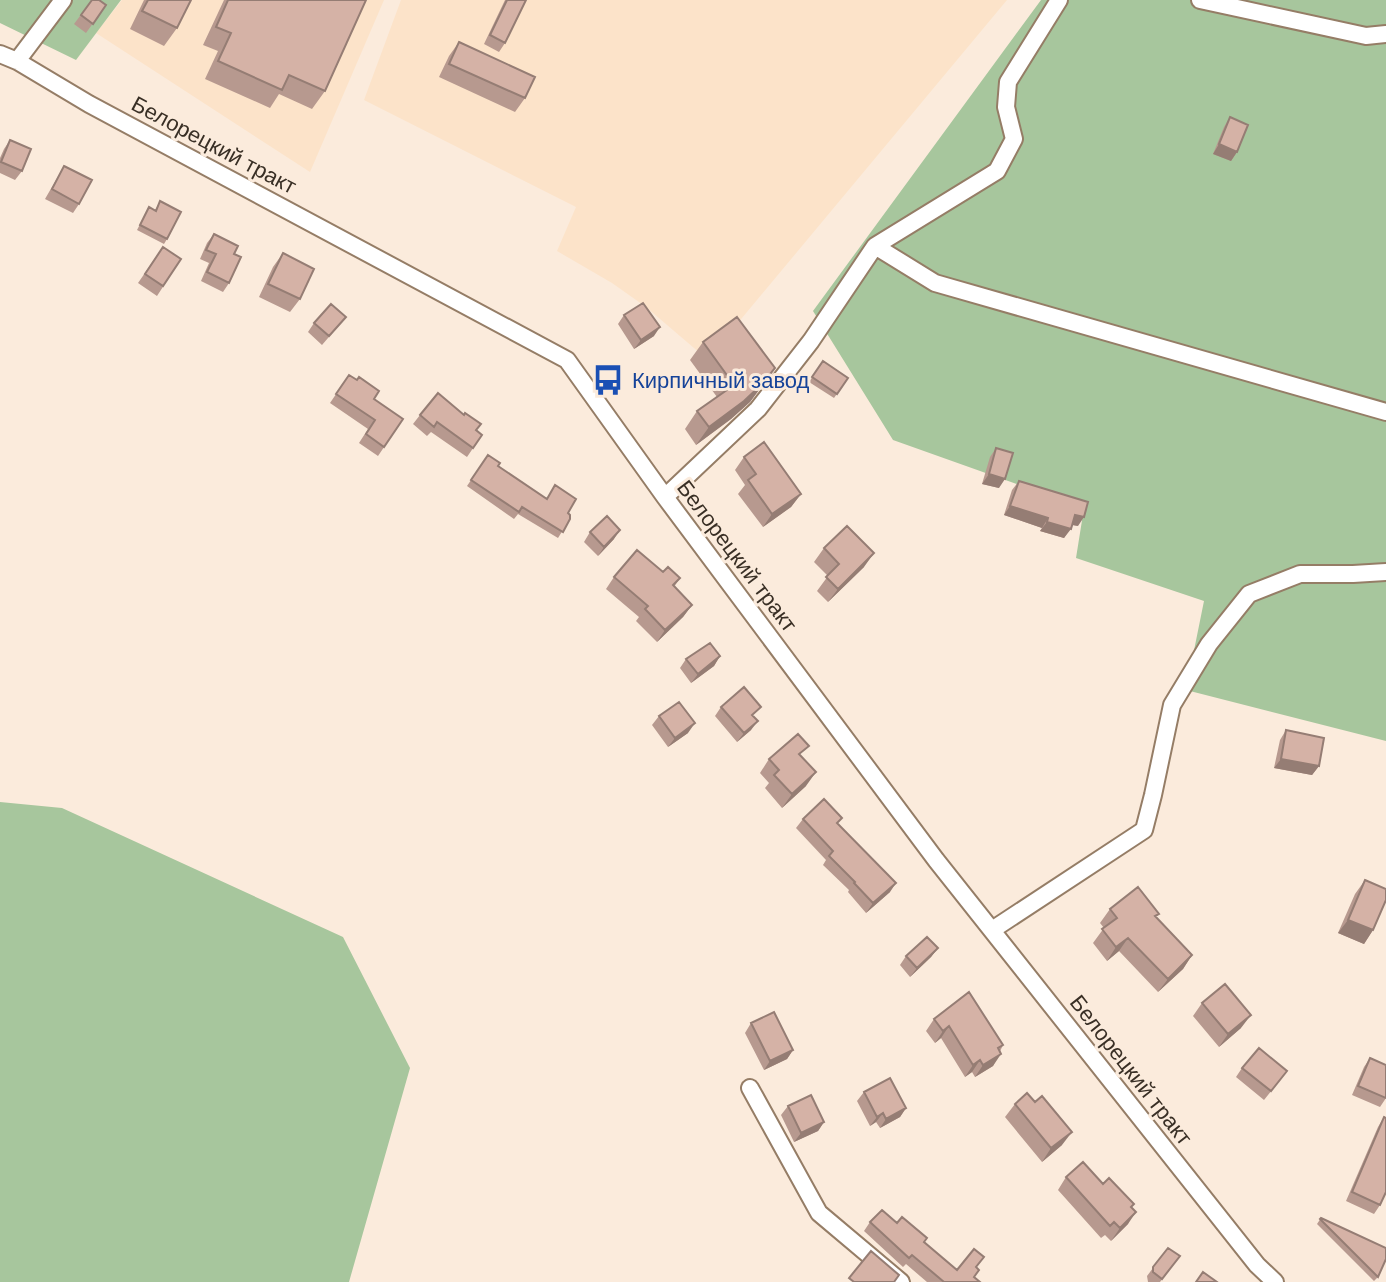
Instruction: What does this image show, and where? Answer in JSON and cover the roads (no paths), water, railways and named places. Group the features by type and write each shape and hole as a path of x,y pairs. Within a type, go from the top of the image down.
{"street":[{"path":"17,61 63,0"},
{"path":"665,497 758,409 811,341 875,246 997,171 1014,139 1006,107 1008,82 1059,0"},
{"path":"1200,0 1366,36 1386,34"},
{"name":"Белорецкий тракт","path":"0,54 567,360 665,497 927,847 1257,1265 1275,1282"},
{"path":"875,246 935,283 1386,412"},
{"path":"992,930 1144,830 1172,705 1209,644 1249,594 1300,574 1386,572"},
{"path":"750,1088 819,1213 901,1282"}],"place":[{"name":"Кирпичный завод","path":"608,380"}]}
